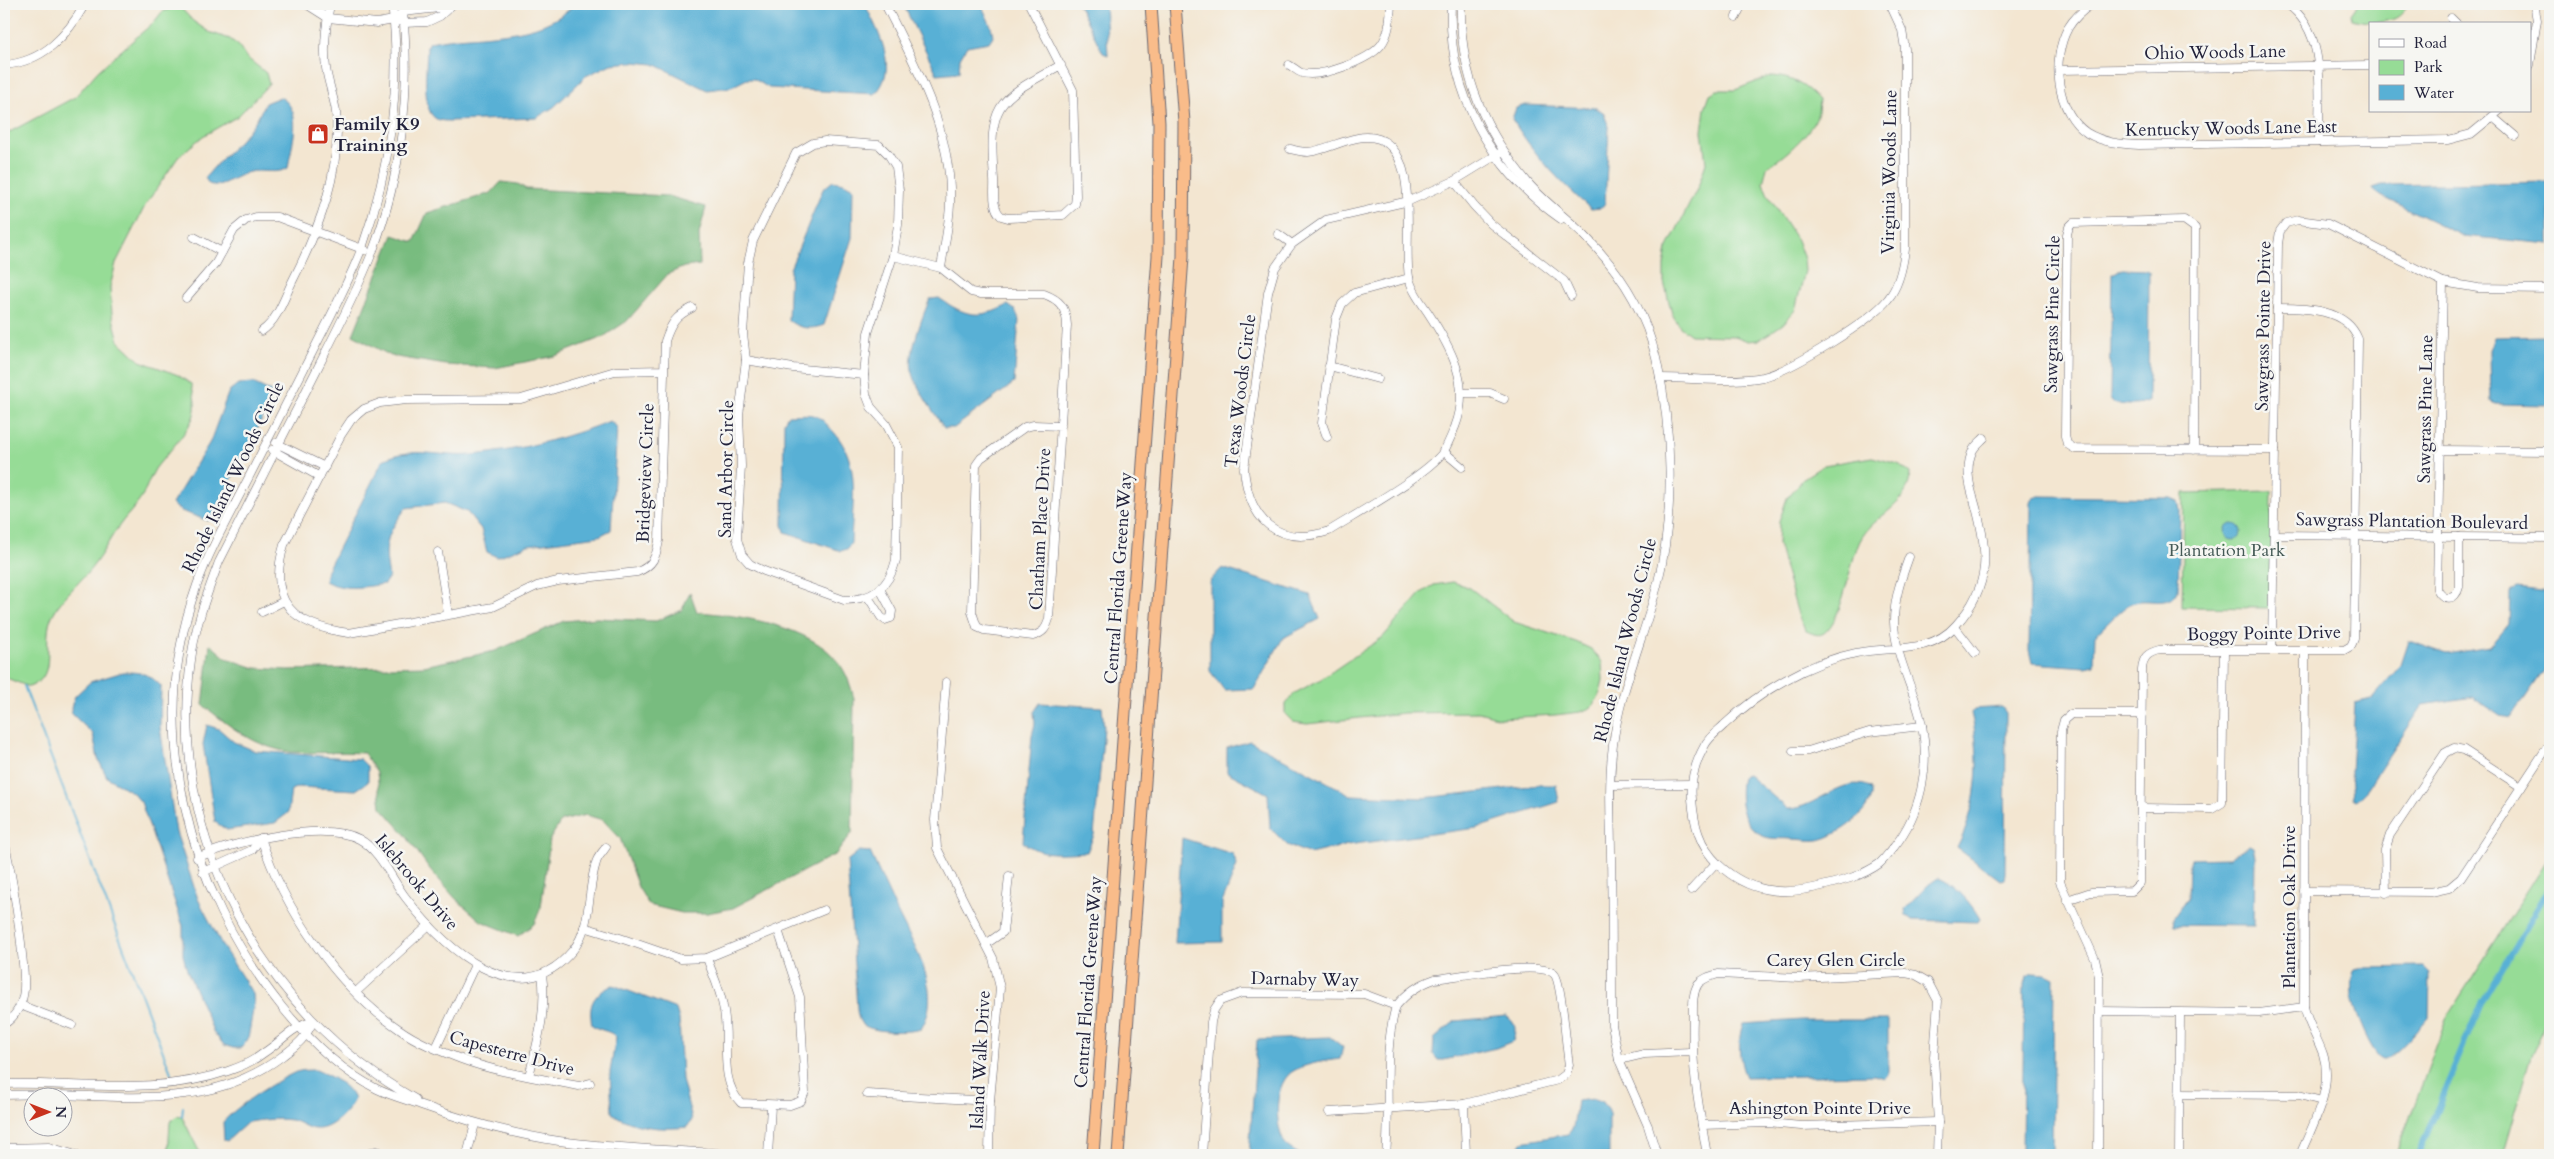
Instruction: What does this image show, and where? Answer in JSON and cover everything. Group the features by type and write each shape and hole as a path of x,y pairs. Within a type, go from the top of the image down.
{"highway":[{"path":"1144,4 1160,168"},
{"name":"Central Florida GreeneWay","path":"1093,1155 1155,307 1160,168 1157,79 1150,4"},
{"path":"1175,4 1182,78"},
{"path":"1118,1155 1183,257 1185,168 1182,4"}],"street":[{"path":"4,65 37,57 57,42 73,25 85,4"},
{"path":"306,4 328,18 378,23 394,20 404,23 427,22 440,16 453,4"},
{"path":"262,331 273,320 315,231 333,171 337,138 336,112 325,52 330,4"},
{"name":"Rhode Island Woods Circle","path":"392,4 395,88 388,146 382,181 361,249 340,299 205,563 182,637 175,716 183,806 197,858 226,924 260,979 307,1036 341,1067 377,1089 475,1124 560,1141 740,1155"},
{"path":"394,20 403,8 439,8 443,4"},
{"path":"885,4 927,90 941,133 948,172 950,203 940,268 893,256"},
{"path":"1029,4 1061,65 1074,99 1075,204 1063,215 1055,217 1008,218 1001,216 995,205 991,133 996,114 1006,99 1021,87 1061,65"},
{"path":"1289,65 1303,73 1320,72 1333,70 1372,55 1382,43 1390,25 1391,4"},
{"name":"Rhode Island Woods Circle","path":"1451,4 1450,29 1457,73 1473,120 1494,155 1518,185 1585,236"},
{"name":"Rhode Island Woods Circle","path":"1461,4 1463,56 1476,99 1503,151 1531,185 1585,236 1613,266 1636,303 1647,327 1660,378 1670,495 1668,530 1656,590 1616,725 1611,784 1612,1025 1618,1060 1648,1126 1658,1155"},
{"path":"1736,17 1742,4"},
{"name":"Virginia Woods Lane","path":"1660,378 1748,379 1781,371 1866,320 1889,298 1902,269 1905,250 1905,50 1902,30 1890,4"},
{"name":"Kentucky Woods Lane East","path":"2092,4 2079,14 2068,28 2060,50 2059,70 2063,98 2076,122 2087,132 2106,142 2139,145 2448,140 2472,134 2496,114"},
{"path":"2287,4 2299,13 2312,32 2318,66 2319,142"},
{"path":"2532,52 2537,20 2534,4"},
{"name":"Rhode Island Woods Circle","path":"403,8 405,87 400,149 388,203 372,252 350,304 219,562 204,601 190,660 188,724 190,762 201,822 215,865 236,914 253,944 288,993 312,1021 353,1058 386,1083 434,1110"},
{"name":"Ohio Woods Lane","path":"2059,70 2369,65"},
{"path":"2496,114 2515,136"},
{"path":"1290,149 1308,152 1361,138 1379,139 1393,150 1401,166 1409,201"},
{"name":"Sand Arbor Circle","path":"833,141 879,145 888,154 896,167 899,190 898,224 893,256 868,333 864,375 866,394 871,406 886,424 898,447 896,560 892,576 880,589 868,597 844,600 764,571 750,564 742,555 737,539 741,466 739,415 746,360 743,333 748,263 753,241 792,161 801,150 813,143 833,141"},
{"path":"388,146 400,149"},
{"name":"Texas Woods Circle","path":"1409,201 1409,278 1415,293 1444,337 1457,364 1462,392 1456,425 1443,451 1421,472 1329,531 1312,537 1294,537 1272,529 1256,513 1246,490 1245,459 1268,293 1275,268 1292,244 1326,220 1409,201 1454,181 1503,151"},
{"path":"1454,181 1491,224 1564,281 1571,296"},
{"path":"186,298 214,266 234,230 246,220 256,217 277,217 372,252"},
{"name":"Sawgrass Pine Circle","path":"2194,450 2195,228 2184,220 2073,224 2069,227 2067,234 2064,436 2067,444 2075,449 2194,450 2275,450"},
{"name":"Sawgrass Pointe Drive","path":"2272,650 2280,231 2286,223 2298,220 2328,224 2443,282 2478,288 2550,289"},
{"path":"1278,234 1292,244"},
{"path":"194,237 222,252"},
{"name":"Chatham Place Drive","path":"940,268 976,293 1044,294 1062,305 1066,311 1067,324 1061,426 1047,628 1041,634 1033,636 984,630 977,627 972,612 976,465 981,458 1025,427 1034,424 1061,426"},
{"path":"1326,438 1322,424 1336,319 1342,304 1354,292 1409,278"},
{"name":"Sawgrass Pine Lane","path":"2443,282 2437,589 2440,595 2446,599 2458,594 2459,537"},
{"path":"664,370 665,341 670,324 678,316 692,308"},
{"name":"Boggy Pointe Drive","path":"2067,900 2086,893 2125,892 2138,887 2141,878 2143,659 2149,653 2159,650 2344,650 2351,646 2354,639 2358,339 2347,324 2325,312 2317,309 2278,308"},
{"path":"746,360 793,368 864,375"},
{"path":"1329,366 1378,379"},
{"name":"Bridgeview Circle","path":"664,370 659,541 656,557 647,568 637,572 558,581 537,586 493,607 349,633 325,630 300,619 284,601 277,581 284,545 325,467 351,420 364,409 380,402 521,399 614,371 664,370"},
{"path":"1462,392 1490,393 1504,399"},
{"path":"1908,557 1896,592 1894,623 1898,650 1922,726 1925,758 1920,799 1907,830 1881,862 1853,878 1815,888 1785,891 1761,890 1739,882 1716,862 1705,849 1694,826 1691,784 1705,743 1757,698 1790,677 1857,653 1898,650 1920,647 1935,641 1955,627 1975,599 1984,577 1984,540 1969,482 1969,466 1973,451 1984,438"},
{"path":"267,442 279,443 325,467"},
{"path":"267,442 274,453 320,477"},
{"path":"2439,450 2550,451"},
{"path":"1443,451 1462,467"},
{"name":"Sawgrass Plantation Boulevard","path":"2274,535 2550,538"},
{"path":"438,552 448,614"},
{"path":"868,597 880,617 885,620 891,618 892,611 880,589"},
{"path":"262,612 284,601"},
{"path":"1955,627 1975,653"},
{"path":"2142,808 2212,808 2222,802 2224,650"},
{"name":"Plantation Oak Drive","path":"2300,1155 2322,1101 2326,1082 2325,1064 2304,1007 2306,650"},
{"name":"Island Walk Drive","path":"946,682 935,840 937,848 993,958 1000,988 990,1101 989,1155"},
{"path":"2098,1155 2100,1011 2097,966 2060,882 2061,731 2064,720 2078,713 2142,714"},
{"path":"1793,751 1813,750 1869,732 1922,726"},
{"path":"1697,738 1705,743"},
{"path":"2304,891 2386,893 2431,892 2449,888 2460,878 2550,743"},
{"path":"2386,893 2385,850 2390,835 2445,753 2454,748 2464,750 2521,786"},
{"path":"1611,784 1691,784"},
{"name":"Islebrook Drive","path":"197,858 210,852 261,838 326,831 346,833 362,840 371,848 406,898 429,926 475,965 492,973 510,977 542,974 558,965 574,949 584,927 596,861 606,847"},
{"path":"203,872 252,850 261,838"},
{"name":"Capesterre Drive","path":"261,838 270,864 299,921 322,954 356,992 399,1029 462,1059 579,1086 590,1083"},
{"path":"4,840 15,883 24,972 24,990 20,1005 14,1015 4,1024"},
{"path":"1691,890 1716,862"},
{"path":"986,944 1003,932 1009,876"},
{"path":"584,927 681,960 707,958 824,910"},
{"path":"356,992 429,926"},
{"path":"707,958 723,1004 727,1026 728,1078 731,1093 741,1103 771,1106 790,1105 801,1101 805,1092 800,997 778,930"},
{"path":"436,1048 475,965"},
{"path":"1329,1112 1389,1110 1464,1104 1558,1080 1566,1074 1569,1065 1556,976 1551,971 1532,967 1435,979 1414,988 1396,1006 1388,1047 1389,1110 1386,1155"},
{"name":"Carey Glen Circle","path":"1707,1155 1694,1087 1691,1052 1693,996 1698,985 1705,978 1718,974 1799,978 1886,973 1916,975 1928,982 1938,1001 1934,1057 1938,1122 1937,1155"},
{"path":"529,1076 543,1020 545,997 542,974"},
{"name":"Darnaby Way","path":"1202,1155 1211,1022 1214,1010 1220,1001 1242,993 1364,994 1396,1006"},
{"path":"20,1005 72,1024"},
{"path":"2100,1011 2259,1013 2304,1007"},
{"path":"2179,1155 2180,1013"},
{"path":"4,1084 142,1086 186,1083 229,1071 265,1053 297,1026 312,1021"},
{"path":"4,1095 153,1098 195,1093 226,1085 272,1064 307,1036 312,1021"},
{"path":"1618,1060 1644,1054 1691,1052"},
{"path":"866,1094 990,1101"},
{"path":"2179,1094 2299,1096 2322,1101"},
{"path":"1464,1104 1466,1155"},
{"path":"768,1155 771,1106"},
{"name":"Ashington Pointe Drive","path":"1702,1125 1938,1122"},
{"path":"467,1155 475,1124"},
{"path":"4,1148 49,1147 76,1155"},
{"path":"365,1155 376,1151 391,1155"}],"green space":[{"path":"2358,4 2407,4 2404,11 2392,20 2368,22 2352,19 2351,14"},
{"path":"178,5 193,21 209,32 230,39 239,46 246,57 266,73 269,84 238,116 203,136 179,156 146,204 116,263 110,287 112,314 119,341 140,361 178,375 191,384 195,400 195,410 184,433 155,469 140,500 119,526 91,569 57,607 49,624 48,656 44,675 39,682 29,687 4,677 4,135 75,97 98,71 154,22 162,12"},
{"path":"1771,76 1785,78 1798,83 1819,100 1818,114 1813,123 1795,145 1781,158 1767,167 1763,183 1768,195 1797,240 1804,259 1805,271 1795,310 1783,324 1759,340 1748,341 1735,336 1691,335 1680,327 1672,314 1664,282 1664,265 1667,249 1698,187 1706,163 1702,131 1705,108 1710,94 1717,90 1735,90"},
{"path":"501,182 518,184 526,189 668,196 706,207 699,234 700,265 684,267 668,274 627,321 603,337 555,356 495,368 446,365 391,356 353,335 393,235 414,242 427,213 491,193"},
{"path":"1872,457 1898,464 1910,473 1908,485 1903,496 1896,504 1870,527 1862,537 1836,617 1824,633 1813,634 1806,631 1799,618 1778,544 1779,522 1787,498 1805,477 1824,465"},
{"name":"Plantation Park","path":"2272,491 2271,608 2182,607 2184,493"},
{"path":"1453,582 1470,588 1514,622 1576,642 1591,649 1602,662 1603,680 1599,696 1592,707 1581,712 1555,715 1500,718 1479,712 1404,713 1307,724 1293,722 1285,714 1285,704 1295,693 1321,679 1383,637 1421,593 1434,585"},
{"path":"690,592 697,612 734,616 774,625 794,631 827,650 844,671 854,699 852,833 836,854 733,908 707,913 682,913 649,905 638,887 620,838 603,820 586,815 561,821 550,839 541,907 534,924 518,936 481,921 455,898 429,868 404,833 381,807 377,773 364,753 299,753 265,746 243,734 203,705 210,644 226,658 255,668 288,670 424,666 495,651 564,621 597,618 656,621 682,610"},
{"path":"2550,855 2550,1014 2531,1055 2502,1155 2396,1155 2447,1017"},
{"path":"177,1116 182,1117 201,1155 168,1155 170,1122"}],"water":[{"path":"575,4 865,4 876,26 884,50 886,73 882,84 875,94 769,88 754,79 747,79 731,87 707,90 654,64 633,62 611,64 586,76 554,107 536,118 446,121 435,118 431,113 426,96 427,47 430,42 506,34 525,30 543,25 560,16"},
{"path":"903,4 981,4 991,26 993,36 989,42 967,46 960,58 959,72 937,74"},
{"path":"1078,4 1105,4 1108,55 1103,53"},
{"path":"280,97 288,103 294,119 288,168 274,172 249,172 219,185 209,184 205,178 253,125 265,103"},
{"path":"1525,105 1596,108 1603,112 1609,127 1605,203 1601,208 1591,209 1558,178 1529,143 1512,119 1516,108"},
{"path":"833,181 844,183 853,188 852,238 824,325 814,328 801,327 788,320 790,269 823,189"},
{"path":"2550,182 2550,244 2463,236 2377,194 2373,188 2382,185"},
{"path":"2122,269 2146,270 2149,272 2148,401 2137,405 2113,403 2110,399 2112,274"},
{"path":"939,298 957,309 972,314 989,313 1008,305 1015,310 1019,319 1014,383 954,428 944,428 921,393 914,378 911,363 917,334 930,299"},
{"path":"2550,336 2550,405 2496,404 2491,402 2490,350 2494,337"},
{"path":"253,383 272,392 274,396 212,517 209,521 181,511 172,504 210,442 229,391 238,384"},
{"path":"788,415 810,415 821,419 842,443 848,456 852,470 853,498 851,543 847,549 841,551 785,532 783,525 784,422"},
{"path":"610,421 617,427 611,530 599,536 528,545 497,557 487,552 481,529 467,512 445,503 406,508 390,533 386,548 389,577 384,584 347,587 325,581 327,570 383,460 406,453 473,455 526,447 577,433"},
{"path":"2039,496 2171,498 2178,501 2180,510 2178,590 2174,596 2164,601 2138,601 2128,605 2118,613 2095,635 2094,665 2085,667 2032,663 2029,650 2031,503 2033,498"},
{"path":"2230,524 2236,524 2241,529 2239,538 2230,540 2225,535 2225,529"},
{"path":"1222,568 1310,595 1320,619 1283,638 1254,689 1224,690 1210,671 1210,581"},
{"path":"2517,589 2550,593 2550,662 2511,718 2500,716 2472,697 2423,705 2367,789 2356,800 2353,798 2351,773 2355,703 2371,699 2401,665 2409,641 2447,654 2490,647 2509,624 2510,592"},
{"path":"123,672 144,674 161,686 160,727 176,832 198,899 223,947 253,994 254,1004 248,1039 241,1048 224,1045 214,1033 187,970 183,955 183,926 141,802 133,793 107,777 98,759 93,734 72,714 71,707 75,696 90,682"},
{"path":"1040,703 1102,707 1104,728 1094,835 1087,852 1045,852 1030,847 1023,842 1032,735 1035,724 1034,712"},
{"path":"2002,707 2006,713 2005,873 2004,879 2000,880 1957,848 1970,816 1976,782 1976,747 1971,713 1974,709"},
{"path":"207,725 219,729 234,742 255,751 360,759 368,767 368,782 356,790 298,787 291,790 288,813 275,823 227,830 215,822 203,744"},
{"path":"1250,741 1351,795 1423,798 1539,785 1556,785 1559,802 1477,828 1347,845 1310,854 1287,845 1270,828 1268,794 1227,772 1227,748"},
{"path":"1747,774 1788,809 1809,804 1839,788 1849,785 1860,784 1870,787 1871,795 1863,812 1845,827 1826,838 1812,840 1768,838 1754,830 1742,809 1740,793 1742,776"},
{"path":"1182,838 1233,854 1237,865 1222,903 1222,942 1175,943"},
{"path":"2249,845 2253,847 2255,856 2254,926 2174,925 2173,918 2188,897 2189,863 2191,859 2229,858"},
{"path":"859,851 870,852 924,968 928,983 929,999 927,1014 921,1029 899,1031 872,1029 861,1023 858,1018 847,861"},
{"path":"1938,878 1950,884 1962,895 1980,919 1978,922 1912,920 1906,915 1905,909 1928,885"},
{"path":"2424,967 2430,973 2429,1017 2394,1054 2384,1059 2380,1057 2369,1042 2353,1002 2352,982 2355,969"},
{"path":"2032,973 2046,974 2054,978 2052,1155 2022,1155 2024,984 2026,977"},
{"path":"613,985 676,1009 679,1019 682,1079 692,1120 687,1127 648,1127 629,1122 612,1113 610,1072 616,1037 592,1025 591,1011 597,996"},
{"path":"1506,1016 1515,1027 1513,1041 1496,1048 1444,1060 1438,1060 1433,1054 1434,1039 1455,1021"},
{"path":"1802,1020 1888,1020 1888,1074 1885,1078 1874,1075 1746,1077 1740,1051 1740,1037 1743,1024"},
{"path":"1330,1037 1343,1047 1340,1059 1311,1064 1295,1070 1288,1076 1279,1093 1278,1115 1281,1136 1286,1145 1301,1155 1249,1155 1257,1040"},
{"path":"316,1070 343,1085 354,1099 339,1119 328,1126 316,1129 291,1120 274,1119 248,1122 227,1141 224,1140 223,1122 247,1101 267,1087 296,1072"},
{"path":"1594,1099 1603,1102 1609,1111 1609,1155 1514,1155 1522,1142 1568,1134 1573,1128 1577,1101"}],"waterway":[{"path":"24,686 171,1073"},
{"path":"2418,1155 2482,1001 2550,887"},
{"path":"182,1117 183,1107"}],"place":[{"name":"Family K9 Training","path":"318,134"}]}
